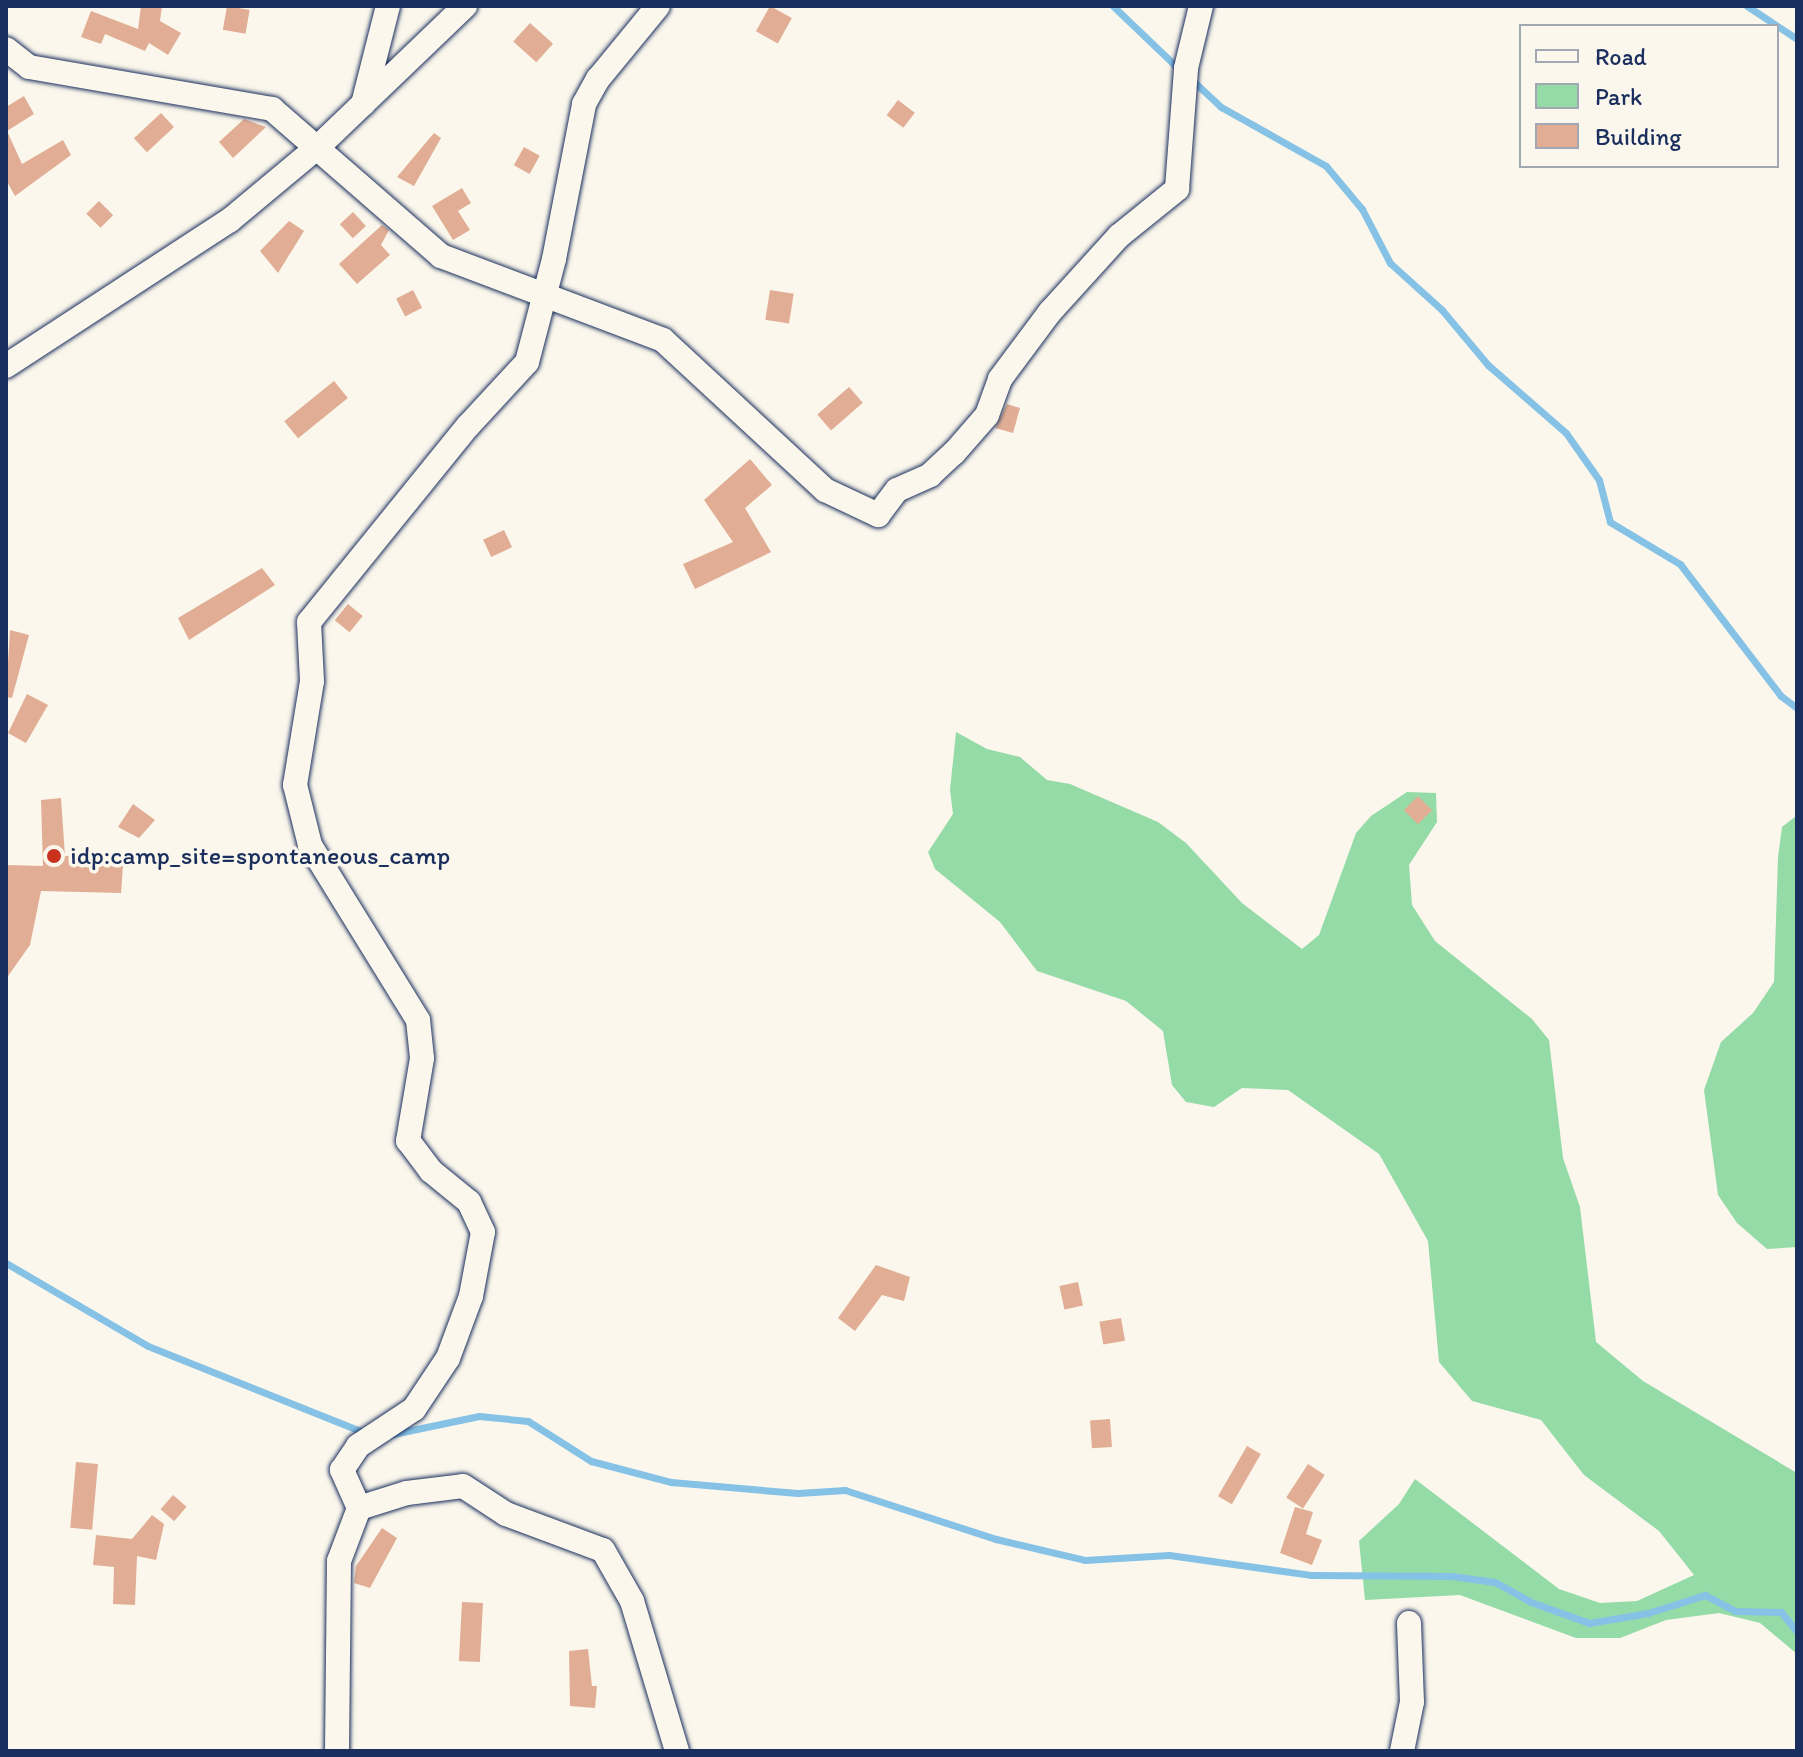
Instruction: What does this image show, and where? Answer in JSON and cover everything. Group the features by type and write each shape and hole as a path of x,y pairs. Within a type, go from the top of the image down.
{"street":[{"path":"362,106 388,6"},
{"path":"6,366 230,220 320,145 465,6"},
{"path":"337,1751 339,1561 359,1508 342,1470 358,1446 414,1409 448,1358 471,1296 483,1232 469,1202 431,1171 408,1141 422,1058 418,1020 310,845 295,785 312,681 309,622 468,426 527,362 584,104 598,79 658,6"},
{"path":"6,49 29,67 272,109 320,145 441,256 663,340 825,490 878,515 897,490 930,475 954,453 987,415 1000,379 1050,312 1119,236 1177,189 1186,68 1201,6"},
{"path":"359,1508 407,1493 463,1486 506,1514 603,1550 632,1601 677,1751"},
{"path":"1402,1751 1412,1702 1409,1623"}],"green space":[{"path":"956,732 987,749 1020,757 1047,780 1070,784 1158,822 1186,843 1242,903 1302,949 1319,935 1356,833 1371,816 1407,792 1436,793 1437,822 1409,865 1412,905 1435,941 1532,1019 1549,1040 1563,1158 1580,1207 1596,1342 1643,1381 1797,1473 1797,1654 1760,1623 1719,1613 1666,1620 1620,1638 1576,1638 1460,1595 1365,1600 1359,1541 1399,1504 1415,1479 1559,1589 1600,1603 1637,1601 1694,1575 1659,1531 1584,1475 1541,1420 1472,1401 1439,1362 1428,1241 1379,1154 1288,1090 1242,1088 1214,1107 1186,1102 1172,1085 1163,1031 1126,1001 1037,971 1000,922 935,869 928,852 953,814 950,790"},
{"path":"1796,816 1797,1247 1767,1249 1737,1223 1718,1195 1704,1090 1721,1042 1753,1013 1774,982 1778,857 1782,827"}],"building":[{"path":"141,6 162,6 160,21 181,33 168,55 149,43 145,51 105,34 101,44 81,37 91,11 138,29"},
{"path":"227,6 250,10 245,34 223,30"},
{"path":"770,6 792,18 778,43 756,31"},
{"path":"530,23 553,44 536,62 513,42"},
{"path":"24,96 34,114 7,131 22,164 63,140 71,155 15,196 6,180 6,107"},
{"path":"898,100 915,113 903,128 887,115"},
{"path":"161,113 174,127 147,152 134,138"},
{"path":"244,119 266,127 233,158 219,142"},
{"path":"434,133 441,138 414,186 397,177"},
{"path":"524,147 540,156 530,174 514,165"},
{"path":"462,188 471,203 458,211 470,230 453,240 432,206"},
{"path":"99,201 113,215 100,228 86,214"},
{"path":"353,212 366,226 353,238 340,224"},
{"path":"289,221 304,231 278,273 260,251"},
{"path":"382,225 389,230 381,245 390,255 357,284 339,264"},
{"path":"413,290 422,308 405,316 396,299"},
{"path":"770,290 794,294 789,323 765,320"},
{"path":"334,381 348,398 298,438 284,421"},
{"path":"849,387 863,403 831,430 817,415"},
{"path":"1007,404 1020,408 1013,433 995,428"},
{"path":"750,459 772,485 745,508 771,552 695,589 683,564 733,542 704,500"},
{"path":"504,530 512,547 491,557 483,540"},
{"path":"262,568 275,585 189,640 178,618"},
{"path":"348,604 363,616 350,632 335,620"},
{"path":"10,630 29,635 12,698 6,697"},
{"path":"27,694 48,705 26,743 8,733"},
{"path":"1418,796 1432,810 1418,824 1404,810"},
{"path":"61,798 65,856 95,854 96,864 123,866 121,893 41,891 30,945 6,979 6,865 43,866 41,800"},
{"path":"133,804 155,820 139,838 118,827"},
{"path":"876,1265 910,1277 904,1301 882,1295 855,1331 838,1318"},
{"path":"1078,1282 1083,1305 1064,1309 1059,1286"},
{"path":"1121,1318 1125,1341 1103,1344 1099,1322"},
{"path":"1110,1419 1112,1447 1092,1448 1090,1420"},
{"path":"1247,1446 1261,1454 1232,1504 1218,1496"},
{"path":"76,1462 98,1464 92,1530 70,1528"},
{"path":"1308,1464 1325,1475 1303,1508 1286,1498"},
{"path":"173,1495 187,1507 174,1521 161,1509"},
{"path":"1295,1507 1313,1512 1306,1534 1322,1540 1312,1565 1280,1553"},
{"path":"152,1515 164,1524 156,1560 137,1556 135,1605 113,1604 114,1567 93,1565 96,1535 132,1539"},
{"path":"382,1528 397,1538 370,1588 354,1583 356,1566"},
{"path":"462,1602 483,1603 480,1662 459,1661"},
{"path":"588,1649 592,1686 597,1686 595,1708 570,1706 569,1651"}],"waterway":[{"path":"1113,6 1181,71"},
{"path":"1747,6 1774,24"},
{"path":"1779,27 1797,39"},
{"path":"1191,79 1221,107 1326,166 1362,209 1390,263 1442,310 1488,365 1566,433 1599,480 1610,522 1680,564 1781,696 1797,708"},
{"path":"6,1263 148,1346 368,1434"},
{"path":"388,1435 479,1416 528,1421 591,1461 671,1482 798,1493 845,1490 996,1539 1085,1560 1169,1555 1311,1575 1452,1576 1495,1582 1531,1602 1589,1623 1648,1613 1705,1595 1735,1611 1781,1612 1797,1632"}],"place":[{"name":"idp:camp_site=spontaneous_camp","path":"54,856"}]}
